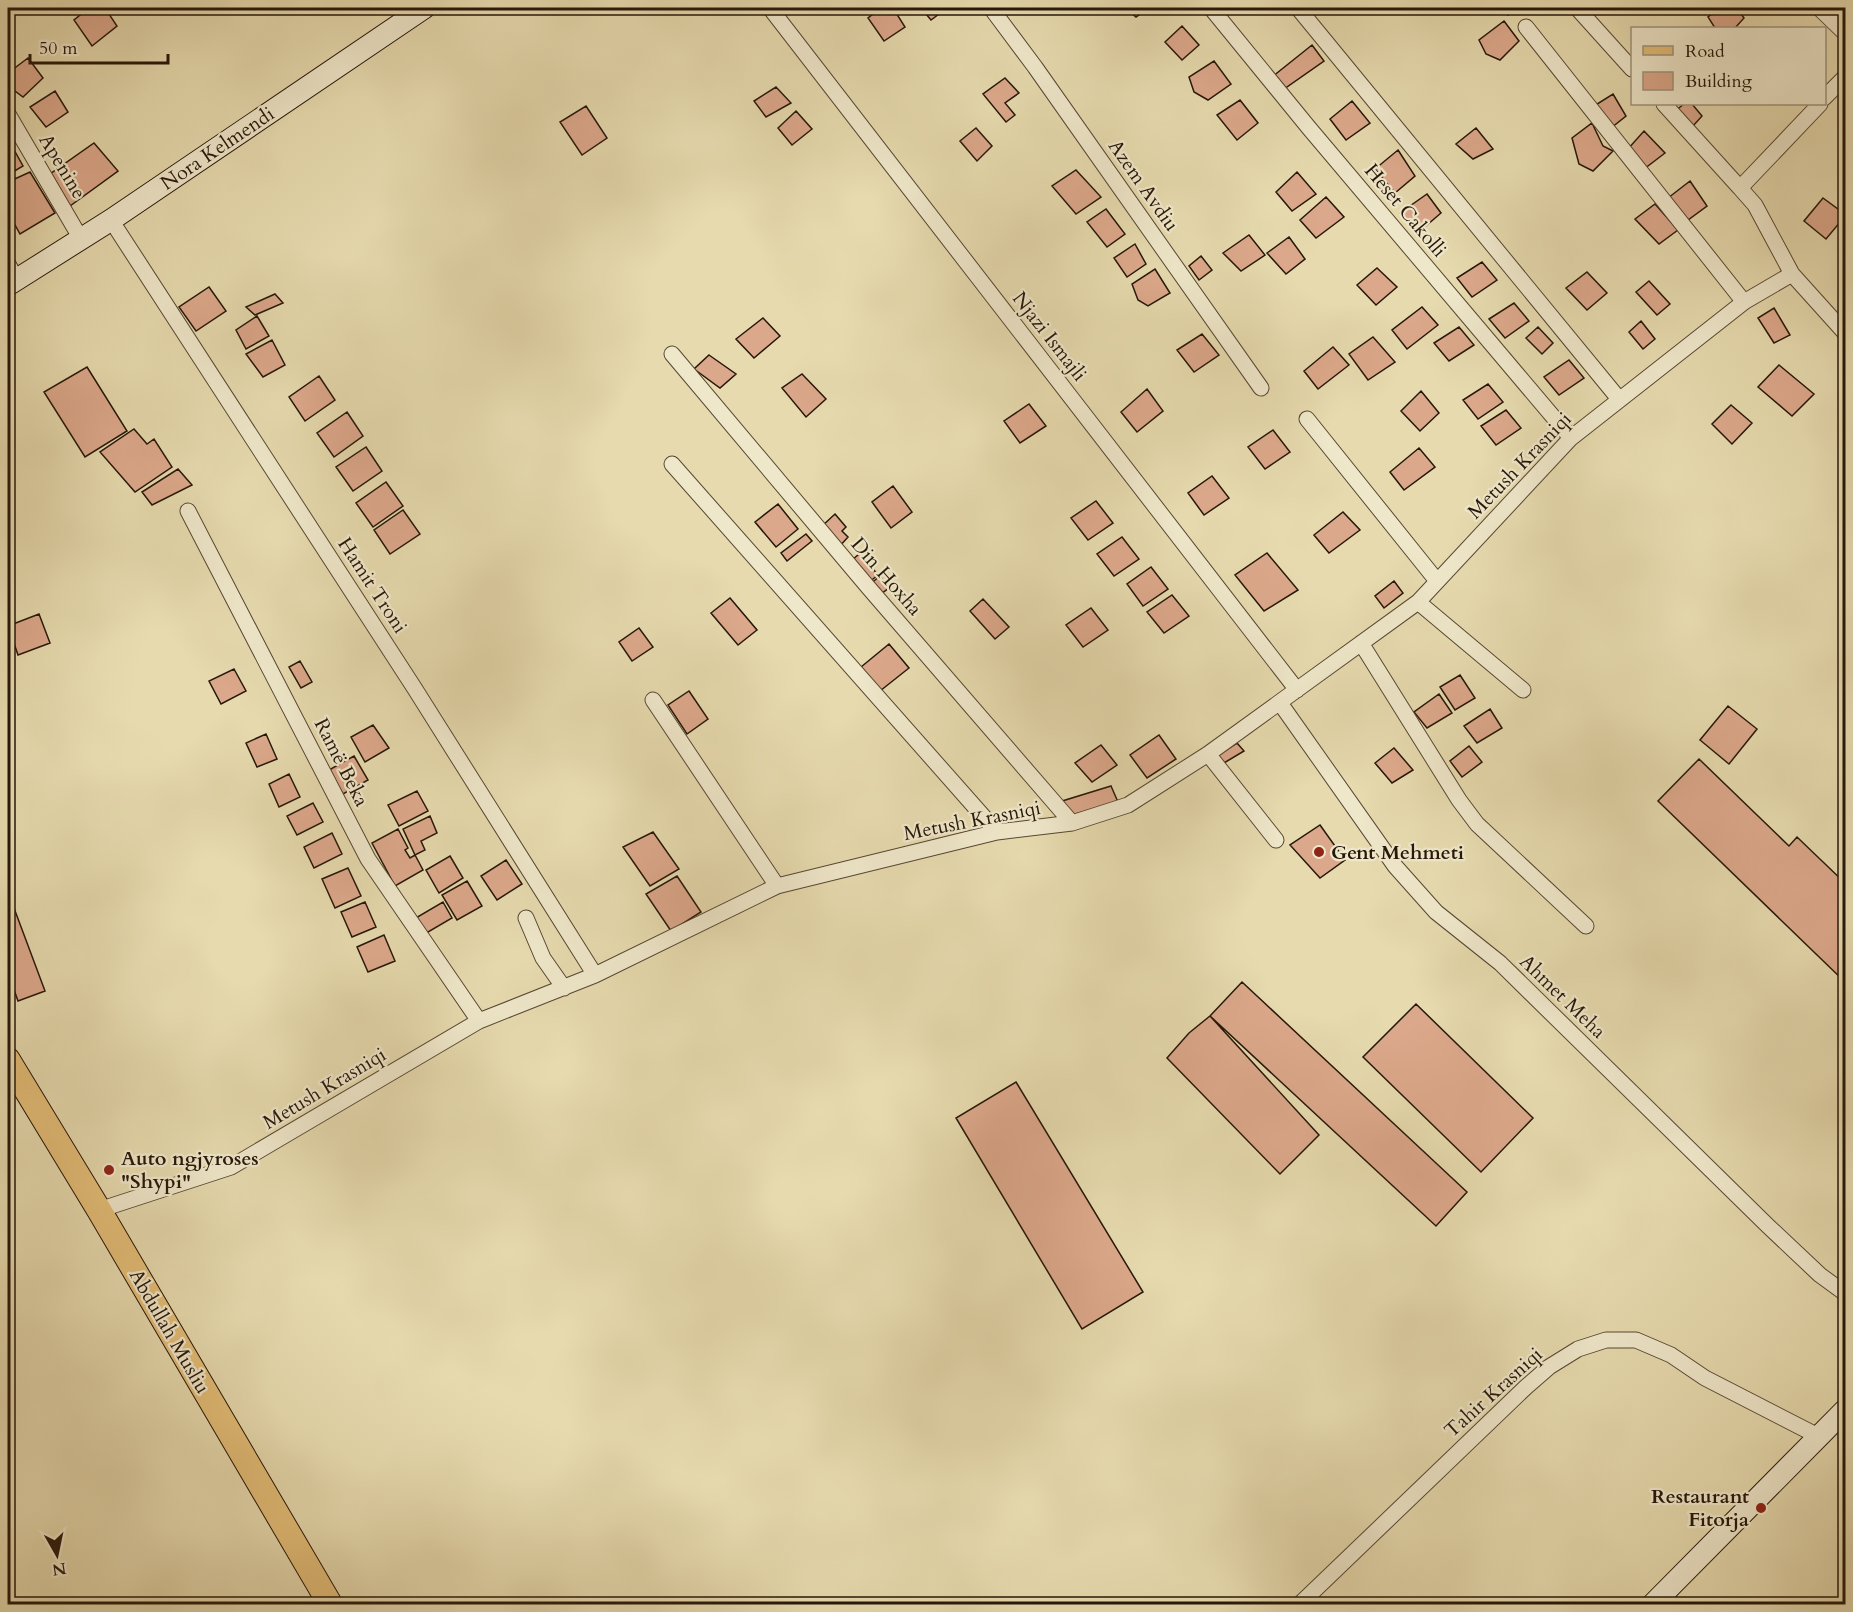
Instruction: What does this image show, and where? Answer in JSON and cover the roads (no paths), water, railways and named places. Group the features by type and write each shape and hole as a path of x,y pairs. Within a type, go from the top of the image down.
{"main road":[{"name":"Abdullah Musliu","path":"8,1060 99,1210 330,1605"}],"street":[{"name":"Nora Kelmendi","path":"11,277 111,220 424,8"},
{"name":"Njazi Ismajli","path":"770,8 1297,690"},
{"name":"Azem Avdiu","path":"991,8 1261,388"},
{"name":"Heset Cakolli","path":"1211,8 1309,128 1571,438"},
{"path":"1298,8 1619,399"},
{"path":"1577,8 1631,68"},
{"path":"1819,8 1845,34"},
{"path":"1526,27 1744,302"},
{"path":"1826,97 1845,76"},
{"path":"1665,105 1755,205 1792,274 1845,334"},
{"path":"1740,188 1819,105"},
{"name":"Apenine","path":"8,114 81,239"},
{"name":"Hamit Troni","path":"111,220 409,679 595,975"},
{"name":"Metush Krasniqi","path":"99,1210 231,1167 479,1021 595,975 777,886 997,832 1072,823 1128,805 1208,754 1418,602 1571,438 1744,302 1792,274"},
{"name":"Din Hoxha","path":"672,354 868,587 1072,823"},
{"path":"1307,420 1437,581"},
{"path":"672,464 997,832"},
{"name":"Ramë Beka","path":"188,511 368,859 479,1021"},
{"path":"1418,602 1523,690"},
{"path":"1361,643 1459,800 1477,824 1586,926"},
{"path":"653,700 777,886"},
{"name":"Ahmet Meha","path":"1280,703 1395,866 1436,912 1500,963 1768,1226 1820,1275 1845,1294"},
{"path":"1208,754 1276,840"},
{"path":"526,918 543,958 564,988"},
{"name":"Tahir Krasniqi","path":"1300,1605 1526,1387 1549,1367 1578,1348 1606,1340 1636,1340 1671,1355 1705,1378 1818,1436"},
{"path":"1653,1605 1845,1409"}],"place":[{"name":"Gent Mehmeti","path":"1319,852"},
{"name":"Auto ngjyroses \"Shypi\"","path":"109,1170"},
{"name":"Restaurant Fitorja","path":"1761,1508"}]}
